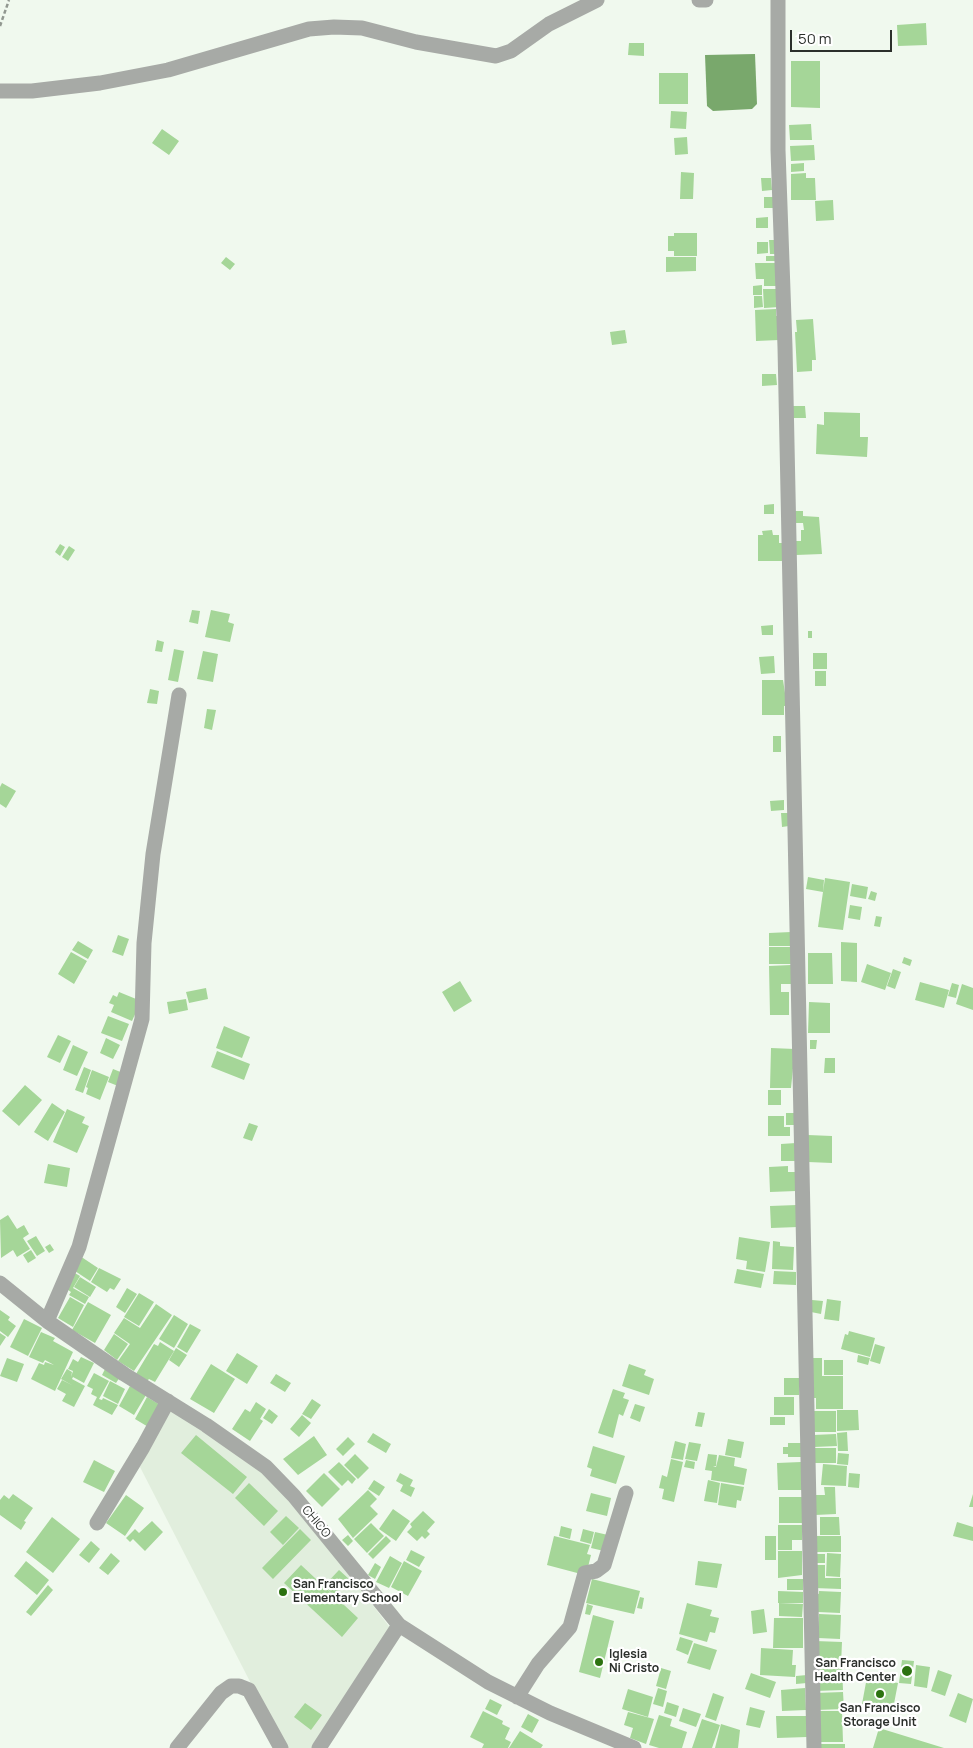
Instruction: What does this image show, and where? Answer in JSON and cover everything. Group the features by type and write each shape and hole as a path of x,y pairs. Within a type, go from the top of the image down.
{"street":[{"path":"0,91 32,91 100,83 177,68 309,29 334,27 362,28 416,42 496,56 511,52 549,24 597,0"},
{"path":"699,0 706,0"},
{"path":"778,0 778,150 786,395 814,1748"},
{"path":"47,1321 79,1247 142,1019 144,943 153,854 179,695"},
{"name":"CHICO","path":"0,1283 47,1321 266,1467 294,1496 398,1625 488,1682 517,1697 634,1748"},
{"path":"97,1523 144,1447 168,1401"},
{"path":"517,1697 538,1664 570,1627 585,1573 596,1571 604,1565 626,1493"},
{"path":"319,1748 398,1625"},
{"path":"177,1748 221,1693 231,1686 239,1686 249,1690 281,1748"}],"path":[{"path":"0,26 9,0"}],"shaded area":[{"path":"755,54 757,104 752,109 713,111 707,106 705,55"},
{"name":"San Francisco Elementary School","path":"168,1407 267,1476 329,1548 391,1629 316,1748 284,1748 140,1467"}],"building":[{"path":"926,23 927,45 898,46 897,25"},
{"path":"629,43 644,43 644,56 628,55"},
{"path":"791,61 820,61 820,108 791,107"},
{"path":"659,73 688,73 688,104 659,104"},
{"path":"671,111 687,112 686,129 670,128"},
{"path":"811,124 812,140 790,140 789,125"},
{"path":"162,129 179,141 169,155 152,143"},
{"path":"687,137 688,154 675,155 674,138"},
{"path":"814,145 815,160 791,161 790,146"},
{"path":"804,163 804,171 791,172 791,164"},
{"path":"681,172 694,173 693,199 680,199"},
{"path":"806,173 806,178 815,178 816,200 791,200 791,174"},
{"path":"761,178 771,178 772,190 762,191"},
{"path":"764,197 773,197 774,208 764,208"},
{"path":"833,200 834,220 816,221 815,201"},
{"path":"768,217 768,228 756,228 756,218"},
{"path":"674,233 697,233 697,256 674,256 674,251 668,251 668,236 674,236"},
{"path":"769,240 776,240 777,254 770,254"},
{"path":"757,242 768,242 768,253 757,254"},
{"path":"766,256 777,256 777,261 766,261"},
{"path":"226,257 235,264 230,270 221,263"},
{"path":"666,257 696,257 696,271 666,272"},
{"path":"755,263 777,263 778,286 764,286 764,279 756,279"},
{"path":"762,285 762,295 753,295 753,286"},
{"path":"763,289 778,289 779,307 764,308"},
{"path":"754,296 762,296 763,307 754,308"},
{"path":"776,309 779,340 756,341 755,310"},
{"path":"813,319 816,360 812,360 812,371 797,372 796,320"},
{"path":"625,330 627,343 612,345 610,332"},
{"path":"762,374 776,374 777,385 762,386"},
{"path":"793,406 805,406 806,418 793,418"},
{"path":"824,412 860,413 860,437 868,437 867,457 816,454 817,424 824,425"},
{"path":"774,504 774,514 764,514 764,505"},
{"path":"795,511 803,511 803,516 819,517 822,554 796,555 796,541 801,541 801,530 804,530 803,523 795,523"},
{"path":"772,530 773,535 779,535 779,543 782,543 782,561 758,561 758,535 763,535 762,531"},
{"path":"60,544 65,547 60,556 55,552"},
{"path":"69,546 75,550 68,561 62,557"},
{"path":"192,610 200,611 198,624 189,622"},
{"path":"211,610 230,614 228,622 234,624 230,642 205,637"},
{"path":"773,625 773,635 762,635 761,626"},
{"path":"808,631 812,631 812,638 808,638"},
{"path":"157,640 164,642 162,652 155,651"},
{"path":"174,649 184,651 178,682 168,680"},
{"path":"203,651 218,654 213,682 197,679"},
{"path":"813,653 827,653 827,669 813,669"},
{"path":"774,656 775,673 761,674 759,657"},
{"path":"815,671 826,671 826,686 815,686"},
{"path":"762,680 783,680 787,706 784,706 784,715 762,715"},
{"path":"150,689 159,691 157,704 147,703"},
{"path":"207,709 216,710 212,730 204,728"},
{"path":"773,736 781,736 781,752 773,752"},
{"path":"2,783 16,791 6,808 0,804 0,787"},
{"path":"784,800 784,810 771,811 770,801"},
{"path":"781,813 788,813 789,826 782,827"},
{"path":"808,877 824,880 823,892 806,889"},
{"path":"825,878 850,882 843,930 818,927"},
{"path":"852,884 868,887 866,899 850,896"},
{"path":"871,891 877,893 875,901 868,899"},
{"path":"850,905 862,907 860,920 848,918"},
{"path":"876,916 882,917 880,927 874,926"},
{"path":"791,932 792,946 769,946 769,933"},
{"path":"118,935 129,939 123,956 112,952"},
{"path":"78,941 93,950 88,959 72,950"},
{"path":"841,942 857,943 857,982 841,981"},
{"path":"769,947 791,947 792,964 769,964"},
{"path":"71,952 87,961 74,984 58,974"},
{"path":"808,953 832,953 833,984 808,984"},
{"path":"904,957 912,960 910,966 902,963"},
{"path":"867,964 891,973 885,990 861,982"},
{"path":"791,965 792,984 781,984 781,992 789,992 789,1015 770,1015 769,966"},
{"path":"893,969 901,972 895,989 887,986"},
{"path":"460,981 472,1001 454,1012 442,992"},
{"path":"920,982 949,990 944,1008 915,1000"},
{"path":"952,983 959,985 956,998 948,996"},
{"path":"962,984 973,988 973,1010 956,1004"},
{"path":"206,988 208,999 189,1003 186,992"},
{"path":"119,992 141,1001 132,1021 111,1012 114,1005 109,1003 113,995 117,997"},
{"path":"186,999 188,1010 169,1014 167,1002"},
{"path":"809,1002 830,1003 830,1033 808,1033"},
{"path":"108,1016 129,1024 122,1041 101,1033"},
{"path":"224,1026 250,1037 242,1058 216,1048"},
{"path":"58,1035 71,1041 60,1063 47,1057"},
{"path":"106,1038 120,1045 113,1059 100,1053"},
{"path":"810,1040 817,1040 816,1049 810,1049"},
{"path":"73,1045 88,1052 77,1076 63,1070"},
{"path":"771,1048 795,1049 791,1088 770,1088"},
{"path":"217,1051 250,1064 244,1080 211,1067"},
{"path":"825,1058 835,1058 835,1073 824,1073"},
{"path":"84,1067 91,1070 83,1093 75,1090"},
{"path":"113,1069 123,1073 118,1086 108,1082"},
{"path":"92,1070 109,1077 100,1100 86,1094 88,1088 86,1087"},
{"path":"25,1085 42,1100 19,1126 2,1111"},
{"path":"768,1090 781,1090 781,1105 768,1105"},
{"path":"52,1103 65,1112 48,1141 34,1132"},
{"path":"67,1109 85,1117 82,1123 89,1126 77,1153 53,1142"},
{"path":"786,1113 795,1113 795,1125 786,1125"},
{"path":"768,1116 784,1116 784,1127 790,1127 790,1136 768,1136"},
{"path":"249,1123 258,1126 252,1141 243,1138"},
{"path":"808,1135 832,1136 832,1163 808,1162"},
{"path":"796,1143 796,1161 781,1161 781,1144"},
{"path":"48,1164 70,1168 67,1187 44,1183"},
{"path":"788,1166 788,1172 795,1172 796,1191 770,1192 769,1167"},
{"path":"797,1205 798,1227 771,1228 770,1206"},
{"path":"8,1215 17,1229 24,1225 29,1234 23,1238 30,1249 17,1257 13,1250 1,1258 0,1220"},
{"path":"36,1236 45,1251 37,1256 27,1241"},
{"path":"739,1237 770,1242 765,1272 746,1269 747,1261 736,1259"},
{"path":"773,1241 780,1242 780,1246 794,1247 793,1270 772,1269"},
{"path":"50,1244 54,1250 49,1253 45,1247"},
{"path":"31,1250 36,1258 28,1263 23,1255"},
{"path":"80,1256 98,1268 90,1281 72,1269"},
{"path":"99,1268 121,1279 114,1290 110,1288 107,1292 91,1282"},
{"path":"737,1269 764,1274 761,1288 734,1283"},
{"path":"774,1271 796,1272 796,1285 773,1284"},
{"path":"73,1272 80,1276 73,1288 89,1297 85,1304 69,1295 71,1292 64,1287"},
{"path":"80,1277 96,1287 90,1297 74,1287"},
{"path":"127,1288 137,1294 125,1313 116,1307"},
{"path":"139,1293 154,1302 139,1326 124,1317"},
{"path":"70,1297 84,1305 73,1327 58,1318"},
{"path":"827,1299 841,1301 839,1321 824,1319"},
{"path":"812,1300 823,1301 821,1314 811,1312"},
{"path":"88,1302 111,1315 95,1343 72,1330"},
{"path":"156,1304 172,1315 134,1371 118,1361 130,1344 114,1333 124,1318 140,1328"},
{"path":"0,1310 10,1317 8,1320 16,1326 8,1337 0,1331"},
{"path":"174,1315 188,1324 174,1348 159,1339"},
{"path":"24,1319 42,1328 28,1356 10,1347"},
{"path":"190,1324 201,1330 187,1353 177,1347"},
{"path":"849,1331 875,1338 870,1357 841,1349 845,1334 848,1335"},
{"path":"41,1332 55,1338 53,1341 73,1352 55,1391 31,1379 39,1363 44,1365 45,1362 54,1365 45,1360 43,1363 29,1357"},
{"path":"0,1333 6,1337 0,1346"},
{"path":"114,1334 128,1344 117,1360 104,1350"},
{"path":"160,1342 174,1351 155,1382 149,1379 147,1381 136,1374 154,1344 158,1346"},
{"path":"875,1344 885,1347 880,1364 870,1361"},
{"path":"176,1348 187,1355 179,1367 169,1360"},
{"path":"237,1353 258,1366 247,1384 226,1371"},
{"path":"858,1355 870,1358 868,1365 857,1362"},
{"path":"81,1357 94,1363 84,1383 73,1377 72,1379 85,1386 74,1407 62,1401 66,1394 57,1389 62,1380 72,1385 61,1379 67,1369 72,1372 71,1377 73,1371 68,1369 73,1359 78,1362"},
{"path":"7,1358 24,1364 17,1382 0,1376"},
{"path":"812,1358 822,1358 822,1376 843,1376 843,1409 816,1409 816,1398 813,1398"},
{"path":"824,1360 843,1360 843,1375 824,1375"},
{"path":"211,1364 235,1379 214,1413 190,1399"},
{"path":"629,1364 646,1370 644,1375 654,1379 649,1395 622,1386"},
{"path":"105,1369 120,1377 116,1383 102,1375"},
{"path":"94,1373 109,1381 99,1399 102,1400 103,1398 118,1405 112,1415 93,1405 97,1397 91,1394 93,1389 87,1386"},
{"path":"276,1374 291,1383 285,1392 270,1383"},
{"path":"784,1378 799,1378 799,1395 784,1395"},
{"path":"110,1381 125,1389 118,1404 103,1396"},
{"path":"130,1386 146,1395 134,1415 119,1406"},
{"path":"613,1389 625,1393 623,1398 629,1400 623,1416 619,1414 613,1438 598,1433"},
{"path":"147,1397 162,1406 150,1428 135,1419"},
{"path":"774,1397 794,1397 794,1415 774,1415"},
{"path":"312,1399 321,1405 311,1419 302,1414"},
{"path":"256,1402 266,1409 260,1419 263,1421 250,1441 232,1429 245,1409 250,1412"},
{"path":"635,1404 645,1407 640,1422 630,1418"},
{"path":"269,1409 278,1416 272,1424 263,1418"},
{"path":"837,1410 858,1410 859,1430 837,1431"},
{"path":"812,1411 836,1411 836,1432 812,1432"},
{"path":"698,1412 705,1413 702,1427 695,1426"},
{"path":"302,1415 311,1423 299,1437 290,1429"},
{"path":"770,1417 785,1417 785,1425 770,1425"},
{"path":"847,1432 848,1451 838,1451 837,1433"},
{"path":"373,1433 391,1444 386,1453 367,1442"},
{"path":"836,1434 837,1446 814,1447 813,1435"},
{"path":"196,1435 247,1477 233,1494 181,1453"},
{"path":"314,1436 327,1455 298,1475 283,1459"},
{"path":"348,1437 355,1444 343,1456 336,1449"},
{"path":"728,1439 744,1442 741,1458 725,1455"},
{"path":"675,1441 686,1444 683,1460 671,1458"},
{"path":"689,1442 701,1444 697,1461 685,1459"},
{"path":"788,1443 802,1443 802,1457 788,1457 788,1454 783,1454 783,1447 788,1447"},
{"path":"593,1446 625,1456 616,1484 590,1476 592,1469 587,1467"},
{"path":"814,1448 836,1448 836,1463 813,1463"},
{"path":"838,1453 849,1454 848,1465 837,1464"},
{"path":"355,1454 369,1468 358,1479 344,1465"},
{"path":"708,1454 717,1455 716,1466 713,1466 716,1467 719,1455 735,1458 734,1466 747,1469 744,1485 711,1480 712,1471 705,1470"},
{"path":"671,1459 683,1462 674,1502 662,1499 664,1489 659,1488 662,1475 667,1477"},
{"path":"94,1460 115,1471 104,1492 83,1482"},
{"path":"686,1460 695,1462 694,1469 684,1467"},
{"path":"339,1462 356,1479 352,1484 348,1480 342,1486 328,1472"},
{"path":"801,1462 802,1490 778,1490 777,1463"},
{"path":"823,1464 847,1466 846,1486 821,1485"},
{"path":"324,1473 340,1489 322,1507 306,1491"},
{"path":"400,1473 413,1480 410,1486 415,1488 411,1497 400,1491 403,1485 396,1481"},
{"path":"849,1473 860,1474 859,1488 848,1487"},
{"path":"374,1480 385,1487 379,1496 368,1489"},
{"path":"708,1480 720,1483 717,1503 704,1501"},
{"path":"249,1483 278,1511 264,1526 235,1498"},
{"path":"721,1483 744,1487 741,1501 737,1500 736,1508 718,1505"},
{"path":"824,1487 835,1487 836,1514 815,1515 815,1495 825,1495"},
{"path":"368,1490 377,1499 370,1506 378,1514 353,1538 338,1519"},
{"path":"591,1493 611,1498 607,1516 586,1511"},
{"path":"13,1494 33,1508 24,1521 26,1522 21,1530 0,1515 0,1500 4,1495 9,1499"},
{"path":"973,1494 973,1507 969,1507"},
{"path":"126,1495 144,1508 125,1536 106,1523"},
{"path":"779,1497 804,1497 804,1523 779,1523"},
{"path":"393,1509 410,1521 396,1541 379,1529"},
{"path":"423,1511 435,1522 427,1531 430,1534 425,1539 422,1536 417,1541 407,1532 412,1527 410,1524"},
{"path":"286,1516 299,1528 283,1545 270,1532"},
{"path":"52,1517 80,1539 53,1573 26,1552"},
{"path":"820,1517 839,1517 840,1535 820,1535"},
{"path":"152,1521 163,1532 145,1551 133,1539 130,1542 126,1538 135,1529 139,1533"},
{"path":"957,1522 973,1527 973,1541 953,1536"},
{"path":"371,1523 384,1536 367,1553 354,1539"},
{"path":"778,1525 802,1525 802,1540 792,1540 792,1550 778,1550"},
{"path":"561,1526 572,1529 570,1539 559,1536"},
{"path":"300,1529 311,1540 273,1579 262,1568"},
{"path":"583,1529 594,1532 591,1544 580,1541"},
{"path":"595,1532 608,1535 604,1551 591,1548"},
{"path":"348,1535 353,1541 348,1546 342,1540"},
{"path":"386,1536 391,1541 373,1559 368,1554"},
{"path":"554,1536 590,1545 587,1554 591,1555 588,1567 581,1574 547,1565"},
{"path":"765,1536 776,1536 776,1560 765,1560"},
{"path":"813,1536 841,1536 841,1552 814,1552"},
{"path":"91,1541 100,1549 89,1563 79,1555"},
{"path":"411,1550 425,1557 419,1567 406,1560"},
{"path":"778,1551 802,1551 802,1575 778,1578"},
{"path":"111,1553 120,1561 108,1575 99,1568"},
{"path":"827,1553 841,1554 840,1577 826,1576"},
{"path":"815,1554 825,1554 825,1563 815,1563"},
{"path":"390,1556 402,1563 389,1588 376,1582"},
{"path":"26,1561 49,1580 37,1595 14,1576"},
{"path":"404,1561 422,1571 408,1596 391,1587"},
{"path":"698,1561 722,1564 717,1588 695,1585"},
{"path":"375,1563 381,1567 375,1579 368,1575"},
{"path":"301,1565 358,1618 342,1637 284,1583"},
{"path":"815,1565 825,1565 825,1578 841,1578 841,1589 814,1588"},
{"path":"339,1570 349,1579 334,1595 324,1586"},
{"path":"592,1579 640,1591 634,1614 586,1603"},
{"path":"787,1579 803,1579 803,1590 787,1590"},
{"path":"48,1585 53,1590 31,1616 26,1612"},
{"path":"778,1591 803,1592 803,1603 778,1603"},
{"path":"819,1591 841,1592 840,1613 818,1612 816,1593 819,1594"},
{"path":"640,1597 644,1598 642,1609 637,1608"},
{"path":"687,1603 712,1610 710,1616 719,1618 715,1633 710,1632 707,1642 679,1634"},
{"path":"779,1603 803,1604 802,1617 779,1616"},
{"path":"587,1604 593,1606 590,1615 585,1614"},
{"path":"764,1609 767,1632 753,1634 751,1611"},
{"path":"819,1614 841,1615 840,1639 818,1638"},
{"path":"593,1615 614,1621 600,1678 579,1672"},
{"path":"774,1618 803,1618 803,1648 773,1648"},
{"path":"680,1637 693,1641 688,1655 676,1650"},
{"path":"815,1641 842,1642 841,1665 815,1665"},
{"path":"694,1643 717,1650 710,1670 687,1663"},
{"path":"761,1648 793,1650 792,1665 796,1665 795,1677 760,1675"},
{"name":"San Francisco Health Center","path":"902,1660 914,1661 911,1684 899,1683"},
{"path":"916,1665 930,1667 927,1688 914,1686"},
{"path":"661,1668 671,1671 666,1689 656,1686"},
{"path":"842,1668 843,1690 816,1691 815,1669"},
{"path":"938,1670 952,1675 945,1696 931,1691"},
{"path":"751,1673 776,1682 770,1698 745,1689"},
{"path":"807,1675 807,1683 796,1684 796,1676"},
{"name":"San Francisco Storage Unit","path":"867,1677 898,1683 892,1714 874,1710 875,1707 862,1704"},
{"path":"658,1688 667,1691 663,1707 653,1704"},
{"path":"805,1688 806,1710 782,1711 781,1690"},
{"path":"628,1689 653,1697 648,1717 622,1709"},
{"path":"843,1692 844,1709 816,1710 815,1693"},
{"path":"713,1693 724,1697 716,1721 705,1717"},
{"path":"958,1693 973,1699 966,1723 949,1716"},
{"path":"490,1699 502,1705 497,1715 485,1709"},
{"path":"667,1702 679,1706 676,1717 664,1713"},
{"path":"305,1703 322,1715 311,1730 294,1717"},
{"path":"750,1707 765,1711 760,1728 746,1725"},
{"path":"683,1708 701,1714 696,1727 679,1721"},
{"path":"483,1711 503,1721 502,1724 510,1728 505,1739 511,1742 508,1748 482,1748 484,1744 470,1737"},
{"path":"817,1711 842,1711 843,1742 818,1742"},
{"path":"628,1712 654,1719 646,1744 630,1738 633,1728 624,1725"},
{"path":"528,1714 539,1720 532,1733 521,1727"},
{"path":"659,1715 672,1719 670,1726 687,1732 682,1748 659,1748 649,1745"},
{"path":"776,1716 807,1716 807,1737 777,1738"},
{"path":"702,1719 720,1725 712,1748 692,1748"},
{"path":"721,1724 740,1730 738,1748 715,1748"},
{"path":"879,1728 944,1748 873,1748"},
{"path":"520,1731 543,1745 541,1748 509,1748"},
{"path":"818,1744 845,1744 845,1748 818,1748"}],"place":[{"name":"San Francisco Elementary School","path":"283,1592"},
{"name":"Iglesia Ni Cristo","path":"599,1662"},
{"name":"San Francisco Health Center","path":"907,1671"},
{"name":"San Francisco Storage Unit","path":"880,1694"}]}
